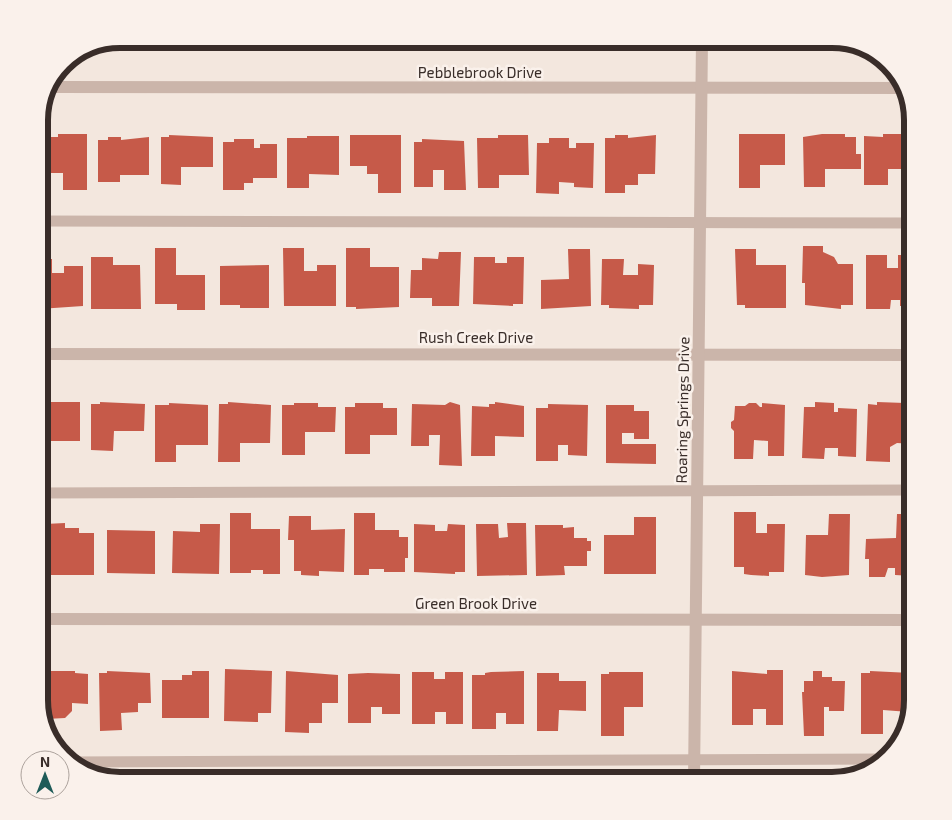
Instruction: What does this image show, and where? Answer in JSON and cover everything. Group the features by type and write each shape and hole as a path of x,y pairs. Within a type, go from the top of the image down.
{"street":[{"name":"Roaring Springs Drive","path":"694,772 702,48"},
{"name":"Pebblebrook Drive","path":"56,87 897,88"},
{"name":"Rush Creek Drive","path":"48,354 536,353 698,356 904,355"},
{"name":"Green Brook Drive","path":"48,619 904,620"}],"lane":[{"path":"48,221 904,223"},
{"path":"48,493 904,490"},
{"path":"82,762 694,758 874,759"}],"building":[{"path":"58,134 87,134 87,190 63,190 63,173 48,173 48,137 58,137"},
{"path":"739,134 785,134 785,165 760,165 760,188 739,188"},
{"path":"822,134 845,134 845,137 856,137 856,154 861,154 861,169 825,169 825,187 804,187 803,137"},
{"path":"883,134 904,134 904,169 888,169 888,185 864,185 864,136 883,137"},
{"path":"169,135 213,137 213,167 181,167 181,185 161,184 161,137 169,137"},
{"path":"350,135 401,135 401,193 378,193 378,174 367,174 367,166 350,166"},
{"path":"498,135 528,135 529,175 499,175 499,188 478,188 477,138 498,138"},
{"path":"615,135 628,135 628,138 656,135 655,174 638,174 638,185 625,185 625,193 605,193 605,138 615,138"},
{"path":"307,136 339,136 339,175 309,174 309,188 287,188 287,138 307,138"},
{"path":"108,137 121,137 121,140 149,137 149,175 120,175 120,182 98,182 98,140 108,140"},
{"path":"549,138 569,138 569,148 576,148 576,143 594,143 593,188 574,187 574,183 559,182 559,194 536,193 537,143 549,143"},
{"path":"234,139 254,139 254,148 260,148 260,144 277,144 277,178 253,178 253,183 244,183 244,190 223,190 223,142 234,142"},
{"path":"422,139 464,141 466,190 444,190 444,170 433,170 433,187 414,187 414,142 422,142"},
{"path":"803,246 823,246 823,252 834,257 838,264 853,264 853,305 841,305 841,309 805,305 805,283 802,283"},
{"path":"155,248 176,248 176,275 205,275 205,310 177,310 177,304 155,304"},
{"path":"283,248 304,248 304,271 317,271 317,265 336,265 336,306 284,306"},
{"path":"346,248 370,248 370,267 399,267 399,307 356,309 356,307 346,307"},
{"path":"568,249 590,249 591,306 541,309 541,280 569,279"},
{"path":"735,249 756,249 756,265 786,265 786,308 745,308 745,305 737,305"},
{"path":"439,252 461,252 459,306 432,306 432,298 410,298 411,270 422,270 422,258 438,259"},
{"path":"866,255 887,255 887,268 898,268 898,255 904,255 904,306 900,306 900,300 891,300 890,309 866,309"},
{"path":"91,257 113,257 113,265 140,265 141,309 91,309"},
{"path":"474,257 495,257 495,263 507,263 507,257 524,257 523,304 513,304 513,306 473,304"},
{"path":"48,259 52,259 52,273 64,273 64,266 83,266 83,306 48,308"},
{"path":"602,259 624,259 623,275 638,275 638,264 654,265 653,305 639,305 639,309 609,308 609,305 601,305"},
{"path":"269,265 269,308 240,308 240,305 220,305 220,266"},
{"path":"48,402 80,402 80,441 50,441 50,458 48,458"},
{"path":"100,402 145,404 144,431 114,431 113,451 91,450 91,404 100,404"},
{"path":"228,402 271,405 270,443 240,443 240,462 218,462 219,404 228,404"},
{"path":"450,402 460,405 462,466 439,465 440,435 429,435 429,446 411,446 412,404 445,405"},
{"path":"495,402 524,406 524,437 495,436 495,456 471,456 472,406 489,407 489,404 495,404"},
{"path":"815,402 834,403 834,412 838,412 838,408 857,409 856,457 838,456 838,448 825,448 824,459 802,458 804,407 815,407"},
{"path":"877,402 904,403 904,443 897,443 890,447 890,462 866,461 868,404 877,405"},
{"path":"169,403 208,405 208,445 176,445 176,462 155,462 155,405 169,405"},
{"path":"294,403 318,403 318,407 336,407 335,432 305,432 305,455 282,455 282,405 294,405"},
{"path":"355,403 383,403 383,408 397,408 397,435 370,435 370,454 345,454 345,407 355,407"},
{"path":"749,403 756,403 760,407 762,407 762,403 785,405 784,456 768,456 768,441 754,440 753,459 734,459 734,431 731,428 731,422 734,420 735,406 745,406"},
{"path":"548,404 588,405 587,456 568,455 568,445 558,445 558,461 536,461 536,408 548,408"},
{"path":"606,405 634,405 634,411 649,411 649,439 634,439 634,433 622,433 622,444 656,444 656,464 606,463"},
{"path":"734,512 756,512 756,533 767,533 767,524 785,524 784,572 769,572 769,576 751,575 744,574 744,567 734,567"},
{"path":"230,513 251,513 251,529 280,529 280,574 263,574 263,570 251,570 251,573 230,573"},
{"path":"354,513 375,513 375,530 399,530 399,537 408,537 408,558 405,558 405,572 384,572 384,569 369,569 369,575 354,575"},
{"path":"829,514 850,514 849,575 822,577 805,575 806,535 828,535"},
{"path":"897,514 904,514 904,576 895,575 895,568 888,568 885,577 869,577 869,559 865,559 866,539 896,538"},
{"path":"289,516 311,516 311,530 345,529 344,572 319,571 319,576 301,575 301,571 294,571 294,540 288,540"},
{"path":"634,517 656,517 656,574 604,574 604,535 634,535"},
{"path":"65,523 65,528 79,528 79,533 94,533 94,575 48,575 48,524"},
{"path":"507,523 526,523 527,575 477,576 476,524 498,524 499,538 508,537"},
{"path":"200,524 220,524 219,574 172,573 173,531 200,532"},
{"path":"414,524 435,525 435,531 447,531 448,524 465,525 465,572 455,572 455,574 414,572"},
{"path":"535,525 563,525 563,528 574,527 574,538 587,538 587,541 591,541 591,551 587,551 587,566 564,566 565,575 536,576"},
{"path":"107,530 155,531 155,574 107,573"},
{"path":"225,669 272,671 271,713 258,713 258,722 224,721"},
{"path":"767,670 783,670 783,725 766,725 766,709 753,709 753,725 732,725 732,671 767,674"},
{"path":"48,671 75,671 75,673 88,674 88,704 72,703 72,711 65,718 50,719"},
{"path":"107,671 150,673 151,703 138,703 138,712 121,713 122,730 100,731 99,673 107,673"},
{"path":"192,671 209,671 209,718 162,718 162,680 182,680 182,675 192,675"},
{"path":"286,671 338,675 338,703 322,703 322,723 309,723 309,733 285,732"},
{"path":"524,671 524,724 506,724 506,713 496,713 496,729 472,729 472,675 485,675 485,673 491,672"},
{"path":"813,671 822,671 822,677 832,677 832,681 845,681 844,711 829,711 829,707 824,707 824,736 804,736 802,692 804,692 804,681 813,681"},
{"path":"870,671 904,673 903,712 883,710 883,734 861,734 861,673 870,673"},
{"path":"412,672 434,672 434,679 445,679 445,672 463,672 463,724 446,724 446,712 435,712 435,724 412,724"},
{"path":"609,672 643,672 643,707 624,707 624,736 601,736 601,674 609,674"},
{"path":"537,673 559,673 559,681 586,681 586,711 559,710 558,731 537,731"},
{"path":"348,674 400,674 400,714 382,714 382,707 371,707 371,723 348,723"}]}
